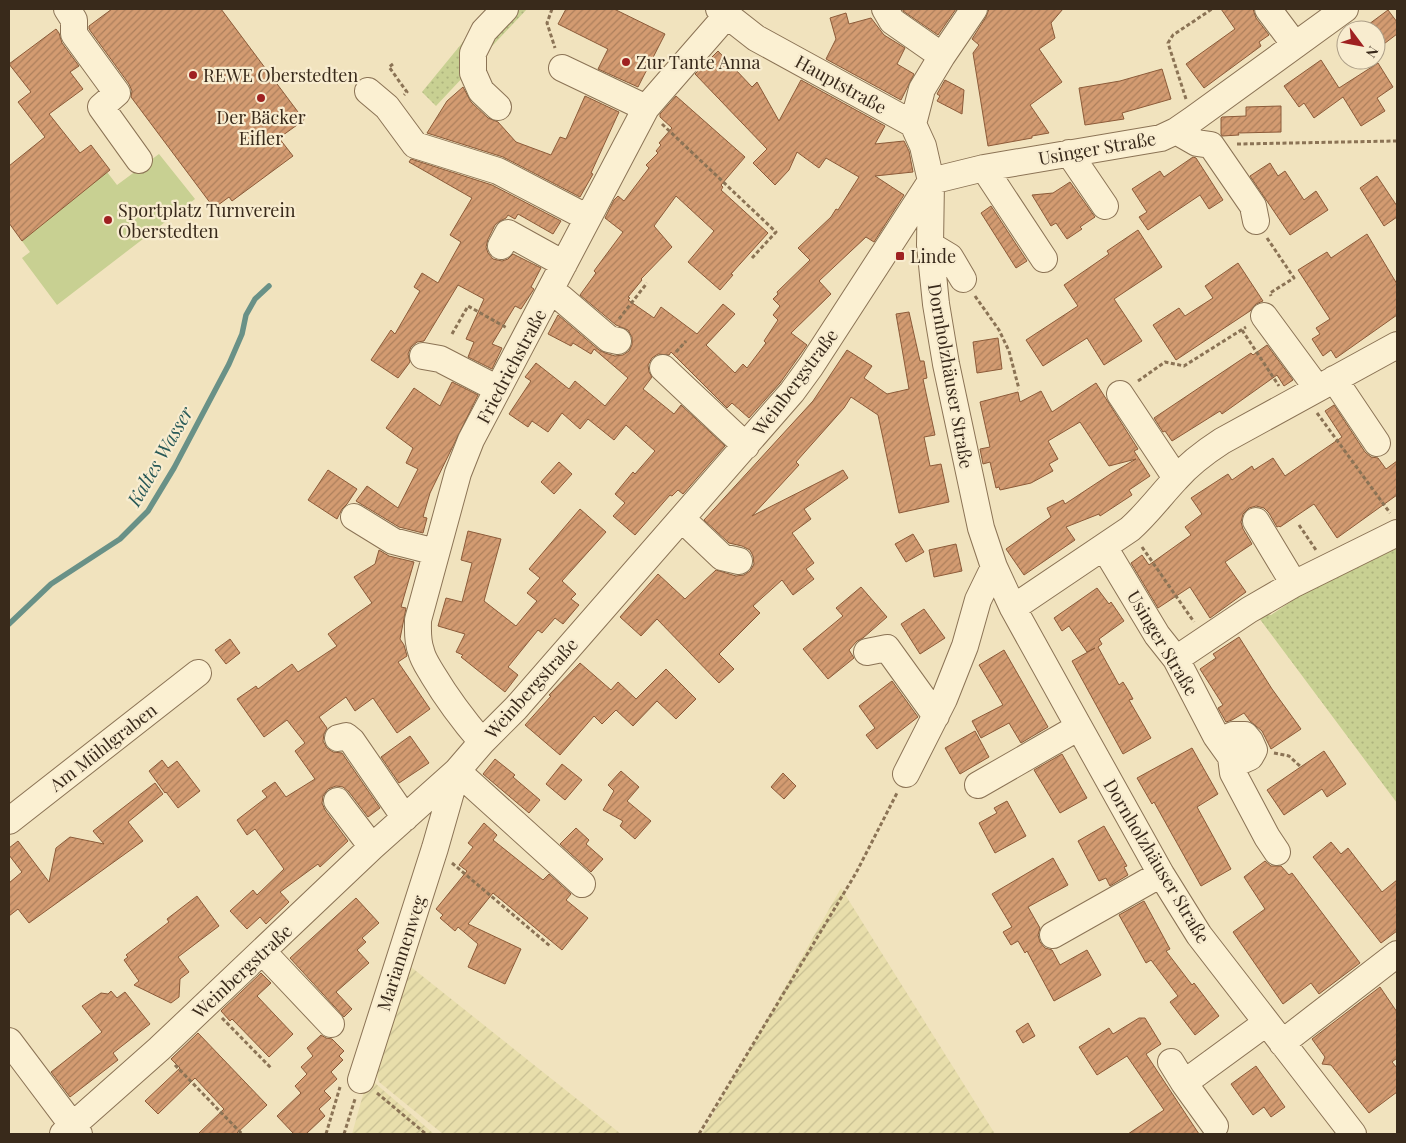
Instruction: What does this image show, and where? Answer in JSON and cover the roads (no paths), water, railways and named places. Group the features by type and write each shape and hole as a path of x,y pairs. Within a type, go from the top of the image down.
{"street":[{"path":"67,9 74,20 74,34 117,93 101,107 138,160"},
{"path":"498,107 481,91 473,73 474,53 484,31 505,9"},
{"path":"885,9 892,21 942,56"},
{"path":"931,181 923,146 914,124 922,89 974,9"},
{"path":"1268,9 1295,45"},
{"name":"Usinger Straße","path":"931,181 984,168 1161,138 1184,125 1345,9"},
{"name":"Friedrichstraße","path":"482,742 444,694 421,652 418,637 418,620 464,457 646,108 723,12"},
{"name":"Hauptstraße","path":"723,12 756,38 914,124"},
{"path":"562,68 646,108"},
{"path":"368,91 387,107 415,145 498,171 588,218"},
{"path":"1184,125 1198,143 1211,145 1253,206 1256,221"},
{"path":"1069,154 1105,206"},
{"path":"984,168 1044,259"},
{"name":"Dornholzhäuser Straße","path":"931,181 930,245 936,304 946,364 981,528 994,567 1013,608 1079,727 1161,874 1199,935 1353,1134"},
{"name":"Weinbergstraße","path":"72,1132 372,847 457,772 482,742 516,708 746,446 811,366 931,181"},
{"path":"501,246 508,233 564,264"},
{"path":"930,245 950,257 963,279"},
{"path":"550,292 561,298 609,339 618,331"},
{"path":"1264,316 1311,391 1377,444"},
{"path":"1013,608 1104,547 1145,516 1176,478 1198,457 1222,441 1397,345"},
{"path":"423,356 440,358 498,389"},
{"path":"663,368 746,446"},
{"path":"1120,394 1176,478"},
{"path":"354,517 393,541 436,552"},
{"path":"682,519 722,557 739,561"},
{"path":"1256,521 1294,584"},
{"path":"1176,659 1249,610 1328,567 1394,524"},
{"name":"Usinger Straße","path":"1104,547 1157,635 1176,659 1216,736 1235,749 1233,773 1277,852"},
{"path":"906,774 940,707 965,646 978,600 994,567"},
{"path":"903,640 940,707"},
{"path":"867,652 888,648 940,707"},
{"name":"Am Mühlgraben","path":"9,821 198,674"},
{"path":"978,785 1079,727"},
{"path":"338,738 346,736 352,742 405,818"},
{"path":"457,772 582,884"},
{"name":"Mariannenweg","path":"351,1083 435,848 457,772"},
{"path":"337,801 372,847"},
{"path":"1053,935 1161,874"},
{"path":"262,952 331,1024"},
{"path":"1215,1126 1178,1072 1274,1033 1397,954"},
{"path":"9,1041 72,1132"}],"waterway":[{"name":"Kaltes Wasser","path":"9,624 51,584 120,539 148,511 174,468 229,364 242,334 246,315 255,299 269,286"}],"place":[{"name":"Zur Tante Anna","path":"626,62"},
{"name":"REWE Oberstedten","path":"193,75"},
{"name":"Der Bäcker Eifler","path":"261,98"},
{"name":"Sportplatz Turnverein Oberstedten","path":"108,220"},
{"name":"Linde","path":"900,256"}]}
